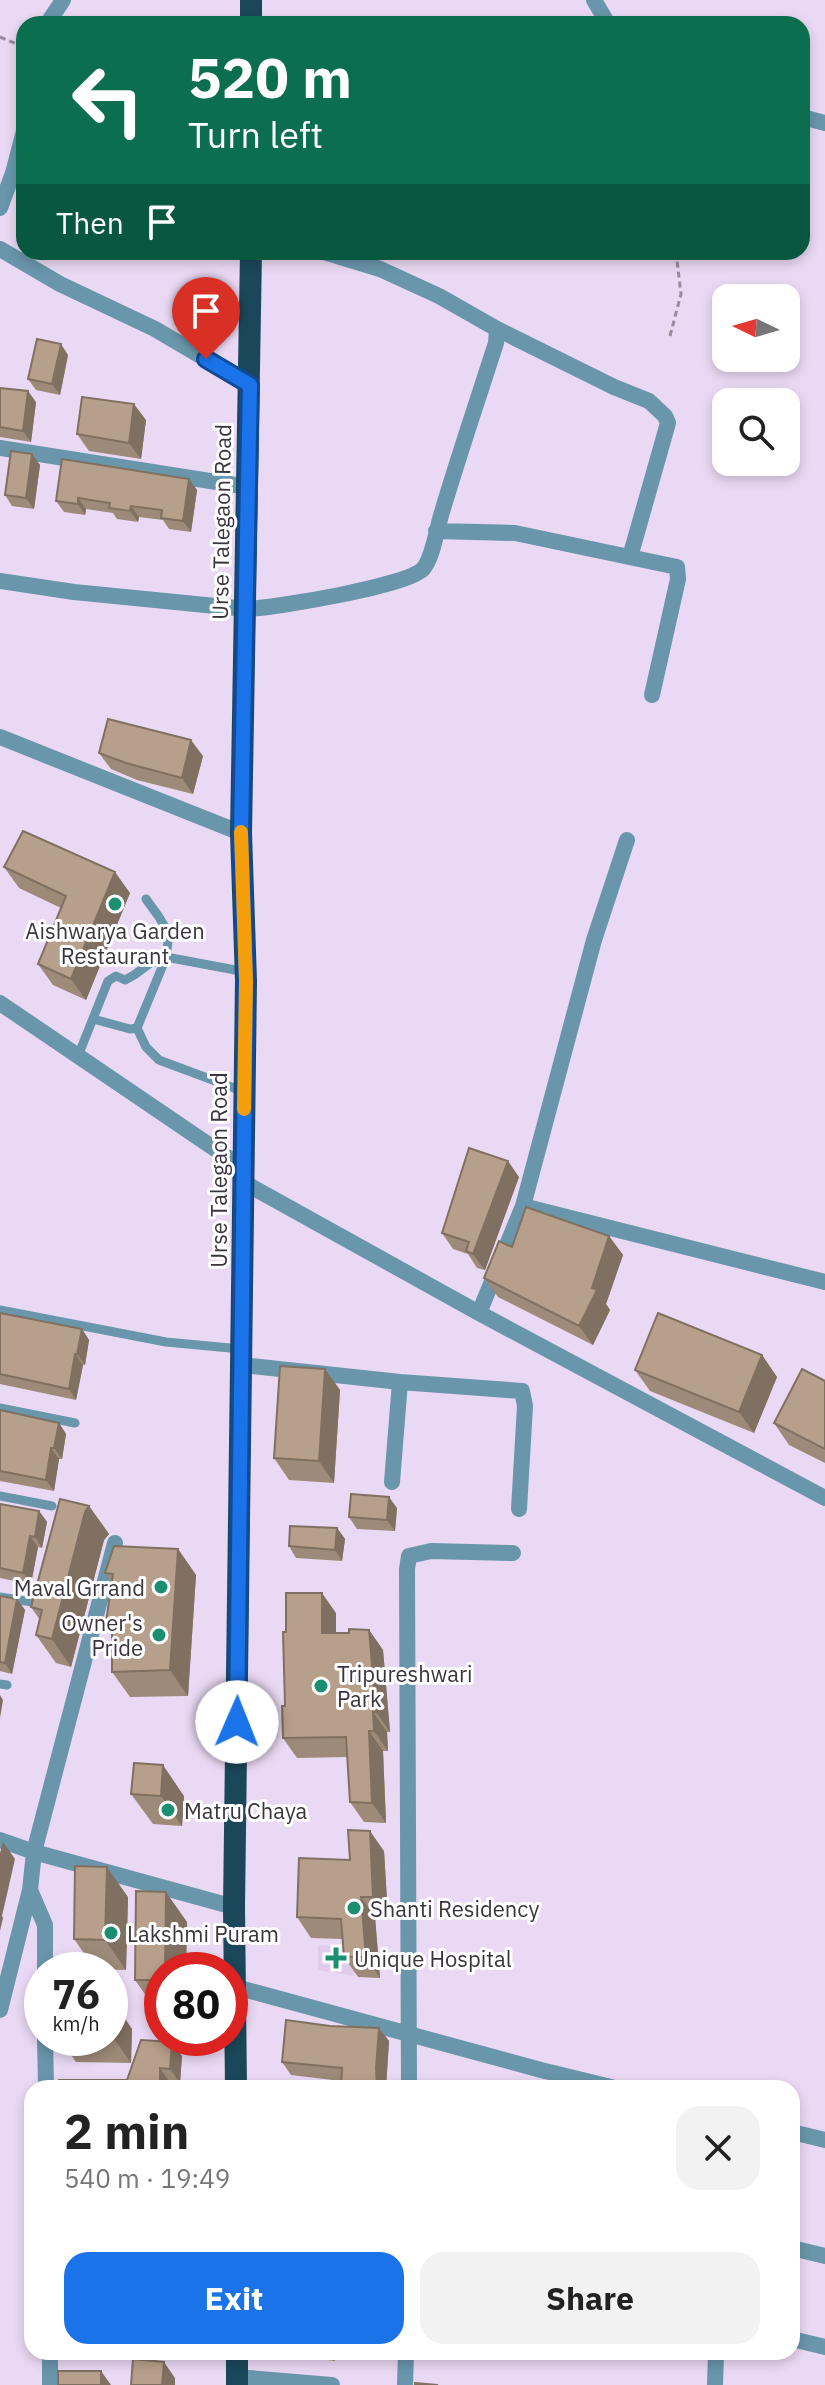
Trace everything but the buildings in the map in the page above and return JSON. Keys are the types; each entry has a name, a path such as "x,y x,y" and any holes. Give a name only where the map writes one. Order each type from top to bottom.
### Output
{"highway":[{"name":"Urse Talegaon Road","path":"235,1952 246,972 241,833 251,260"},
{"name":"Urse Talegaon Road","path":"236,2056 236,2080"},
{"path":"237,2360 237,2381"}],"street":[{"path":"0,208 16,162"},
{"path":"19,260 60,284 155,329 250,385"},
{"path":"348,260 394,275 439,296 497,329 649,401 665,416 668,423 630,557"},
{"path":"0,581 74,592 246,609 361,590 416,575 429,561 496,343 497,329"},
{"path":"0,448 248,487"},
{"path":"436,531 515,533 677,567 678,579 652,695"},
{"path":"0,737 241,833"},
{"path":"479,1313 523,1206 594,940 627,840"},
{"path":"0,1003 243,1175 479,1313 825,1498"},
{"path":"523,1206 825,1282"},
{"path":"242,1357 400,1382 522,1391 525,1406 519,1509"},
{"path":"392,1482 400,1382"},
{"path":"0,2010 30,1890 34,1852 115,1543"},
{"path":"409,2080 409,1556 431,1551 513,1553"},
{"path":"0,1840 234,1907"},
{"path":"30,1890 45,1925 45,1952"},
{"path":"248,1990 585,2080"},
{"path":"45,2056 46,2080"},
{"path":"800,2134 825,2140"},
{"path":"800,2250 825,2256"},
{"path":"800,2341 825,2347"},
{"path":"50,2360 50,2385"},
{"path":"405,2385 406,2360"},
{"path":"715,2385 716,2360"},
{"path":"237,2381 332,2385"}],"lane":[{"path":"146,899 169,934 165,960 137,1028 146,1047 159,1060 244,1092"},
{"path":"78,1056 108,981 116,976 125,980 152,962 165,960 246,972"},
{"path":"93,1019 137,1028"},
{"path":"0,1310 242,1357"},
{"path":"0,1408 75,1423"},
{"path":"0,1496 52,1506"},
{"path":"0,1597 32,1602"}],"path":[{"path":"670,336 681,294 677,260"}],"shaded area":[{"name":"Unique Hospital","path":"318,1945 353,1947 354,1976 318,1970"}],"slow traffic":[{"path":"241,832 246,981 244,1109"}],"place":[{"name":"Aishwarya Garden Restaurant","path":"115,904"},
{"name":"Maval Grrand","path":"161,1587"},
{"name":"Owner's Pride","path":"159,1635"},
{"name":"Tripureshwari Park","path":"321,1686"},
{"name":"Matru Chaya","path":"168,1810"},
{"name":"Shanti Residency","path":"354,1908"},
{"name":"Lakshmi Puram","path":"111,1933"},
{"name":"Unique Hospital","path":"336,1958"}],"route":[{"path":"206,359 250,385 241,833 246,981 237,1722"}]}
